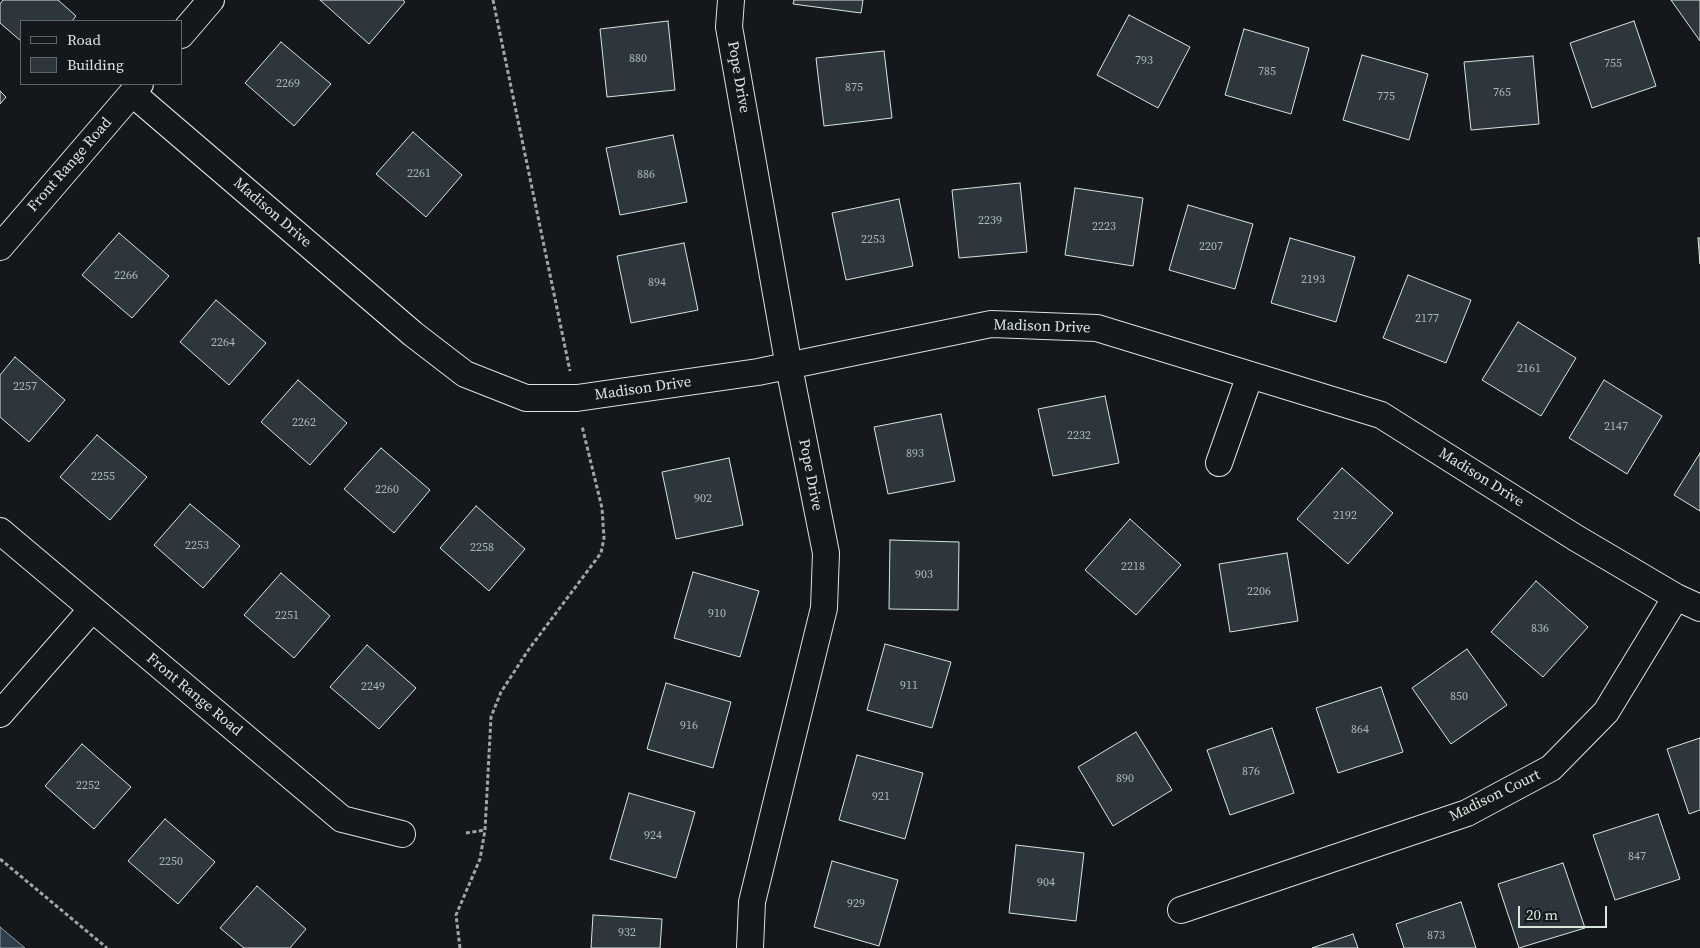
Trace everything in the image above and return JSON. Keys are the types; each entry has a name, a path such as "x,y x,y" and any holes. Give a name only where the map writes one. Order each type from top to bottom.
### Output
{"street":[{"path":"182,34 211,0"},
{"name":"Pope Drive","path":"731,0 729,27 789,367 826,553 824,608 752,902 750,948"},
{"name":"Madison Drive","path":"136,88 413,334 465,374 526,398 577,398 789,367 991,324 1097,328 1381,415 1676,597 1700,608"},
{"name":"Front Range Road","path":"0,247 136,88"},
{"path":"1220,463 1250,375"},
{"name":"Front Range Road","path":"0,531 342,819 402,834"},
{"name":"Madison Court","path":"1181,910 1468,813 1551,768 1606,712 1676,597"},
{"path":"0,714 92,609"}],"path":[{"path":"493,0 570,373"},
{"path":"460,948 456,915 480,859 485,830 491,717 501,692 529,649 601,554 604,538 602,508 581,420"},
{"path":"466,833 485,830"},
{"path":"0,859 107,948"}],"water":[{"path":"0,927 25,948 0,948"}],"building":[{"path":"3,0 58,0 76,16 73,20 20,20 20,40 0,23 0,4"},
{"path":"320,0 403,0 405,2 369,44"},
{"path":"794,0 863,0 861,13 793,4"},
{"path":"1671,0 1700,0 1700,41"},
{"path":"1129,15 1190,47 1158,108 1097,75"},
{"path":"668,21 675,90 607,97 600,29"},
{"path":"1634,21 1656,86 1592,108 1570,43"},
{"path":"1244,29 1309,48 1291,114 1225,95"},
{"path":"281,42 331,84 294,126 245,83"},
{"path":"884,51 892,118 824,126 816,58"},
{"path":"1362,55 1428,74 1409,140 1343,120"},
{"path":"1533,56 1539,124 1471,130 1464,62"},
{"path":"0,91 6,97 0,104"},
{"path":"413,132 462,175 426,217 376,174"},
{"path":"673,135 687,202 620,215 606,148"},
{"path":"1020,183 1027,252 959,258 952,190"},
{"path":"1075,188 1143,198 1133,266 1065,255"},
{"path":"899,199 913,266 846,280 832,213"},
{"path":"1188,205 1253,224 1235,289 1169,270"},
{"path":"119,233 169,276 132,318 82,275"},
{"path":"1290,238 1355,257 1336,322 1271,303"},
{"path":"1698,238 1700,238 1700,264"},
{"path":"684,243 698,310 631,323 617,256"},
{"path":"1408,275 1471,300 1446,363 1383,338"},
{"path":"216,300 266,343 229,385 180,342"},
{"path":"1518,322 1576,358 1541,416 1482,380"},
{"path":"15,357 65,400 29,442 0,417 0,375"},
{"path":"298,380 347,423 310,465 261,422"},
{"path":"1604,380 1662,416 1627,474 1569,438"},
{"path":"1105,396 1119,463 1053,476 1038,409"},
{"path":"941,414 955,481 888,494 874,427"},
{"path":"97,435 147,477 110,520 60,477"},
{"path":"381,448 430,490 394,533 344,489"},
{"path":"1700,453 1700,511 1674,495"},
{"path":"729,458 743,525 676,539 662,472"},
{"path":"1342,468 1393,513 1348,564 1297,519"},
{"path":"190,504 240,546 203,588 154,545"},
{"path":"476,506 525,549 489,591 440,548"},
{"path":"1130,519 1181,565 1136,615 1085,570"},
{"path":"890,540 959,542 958,610 889,609"},
{"path":"1287,553 1298,621 1230,632 1219,564"},
{"path":"693,572 759,591 740,657 674,638"},
{"path":"281,573 330,616 294,658 244,615"},
{"path":"1536,581 1588,627 1543,677 1491,632"},
{"path":"885,644 951,662 932,728 867,710"},
{"path":"367,645 416,688 379,729 330,687"},
{"path":"1467,649 1507,705 1451,744 1412,688"},
{"path":"666,683 731,702 713,768 647,749"},
{"path":"1381,687 1403,752 1338,773 1316,708"},
{"path":"1272,728 1294,793 1230,815 1207,750"},
{"path":"1136,732 1172,790 1113,826 1078,767"},
{"path":"1700,738 1700,810 1689,814 1667,749"},
{"path":"82,744 131,787 94,829 45,786"},
{"path":"857,755 923,773 905,839 839,820"},
{"path":"629,793 695,812 676,878 610,859"},
{"path":"1658,814 1680,879 1615,900 1593,835"},
{"path":"165,819 215,862 178,904 128,861"},
{"path":"1016,845 1084,853 1076,921 1009,913"},
{"path":"832,861 898,880 879,946 814,927"},
{"path":"1563,863 1585,928 1519,948 1498,884"},
{"path":"257,886 306,929 290,948 244,948 220,928"},
{"path":"1461,902 1476,948 1404,948 1396,924"},
{"path":"593,915 662,919 660,948 591,948"},
{"path":"1353,934 1358,948 1312,948"}]}
